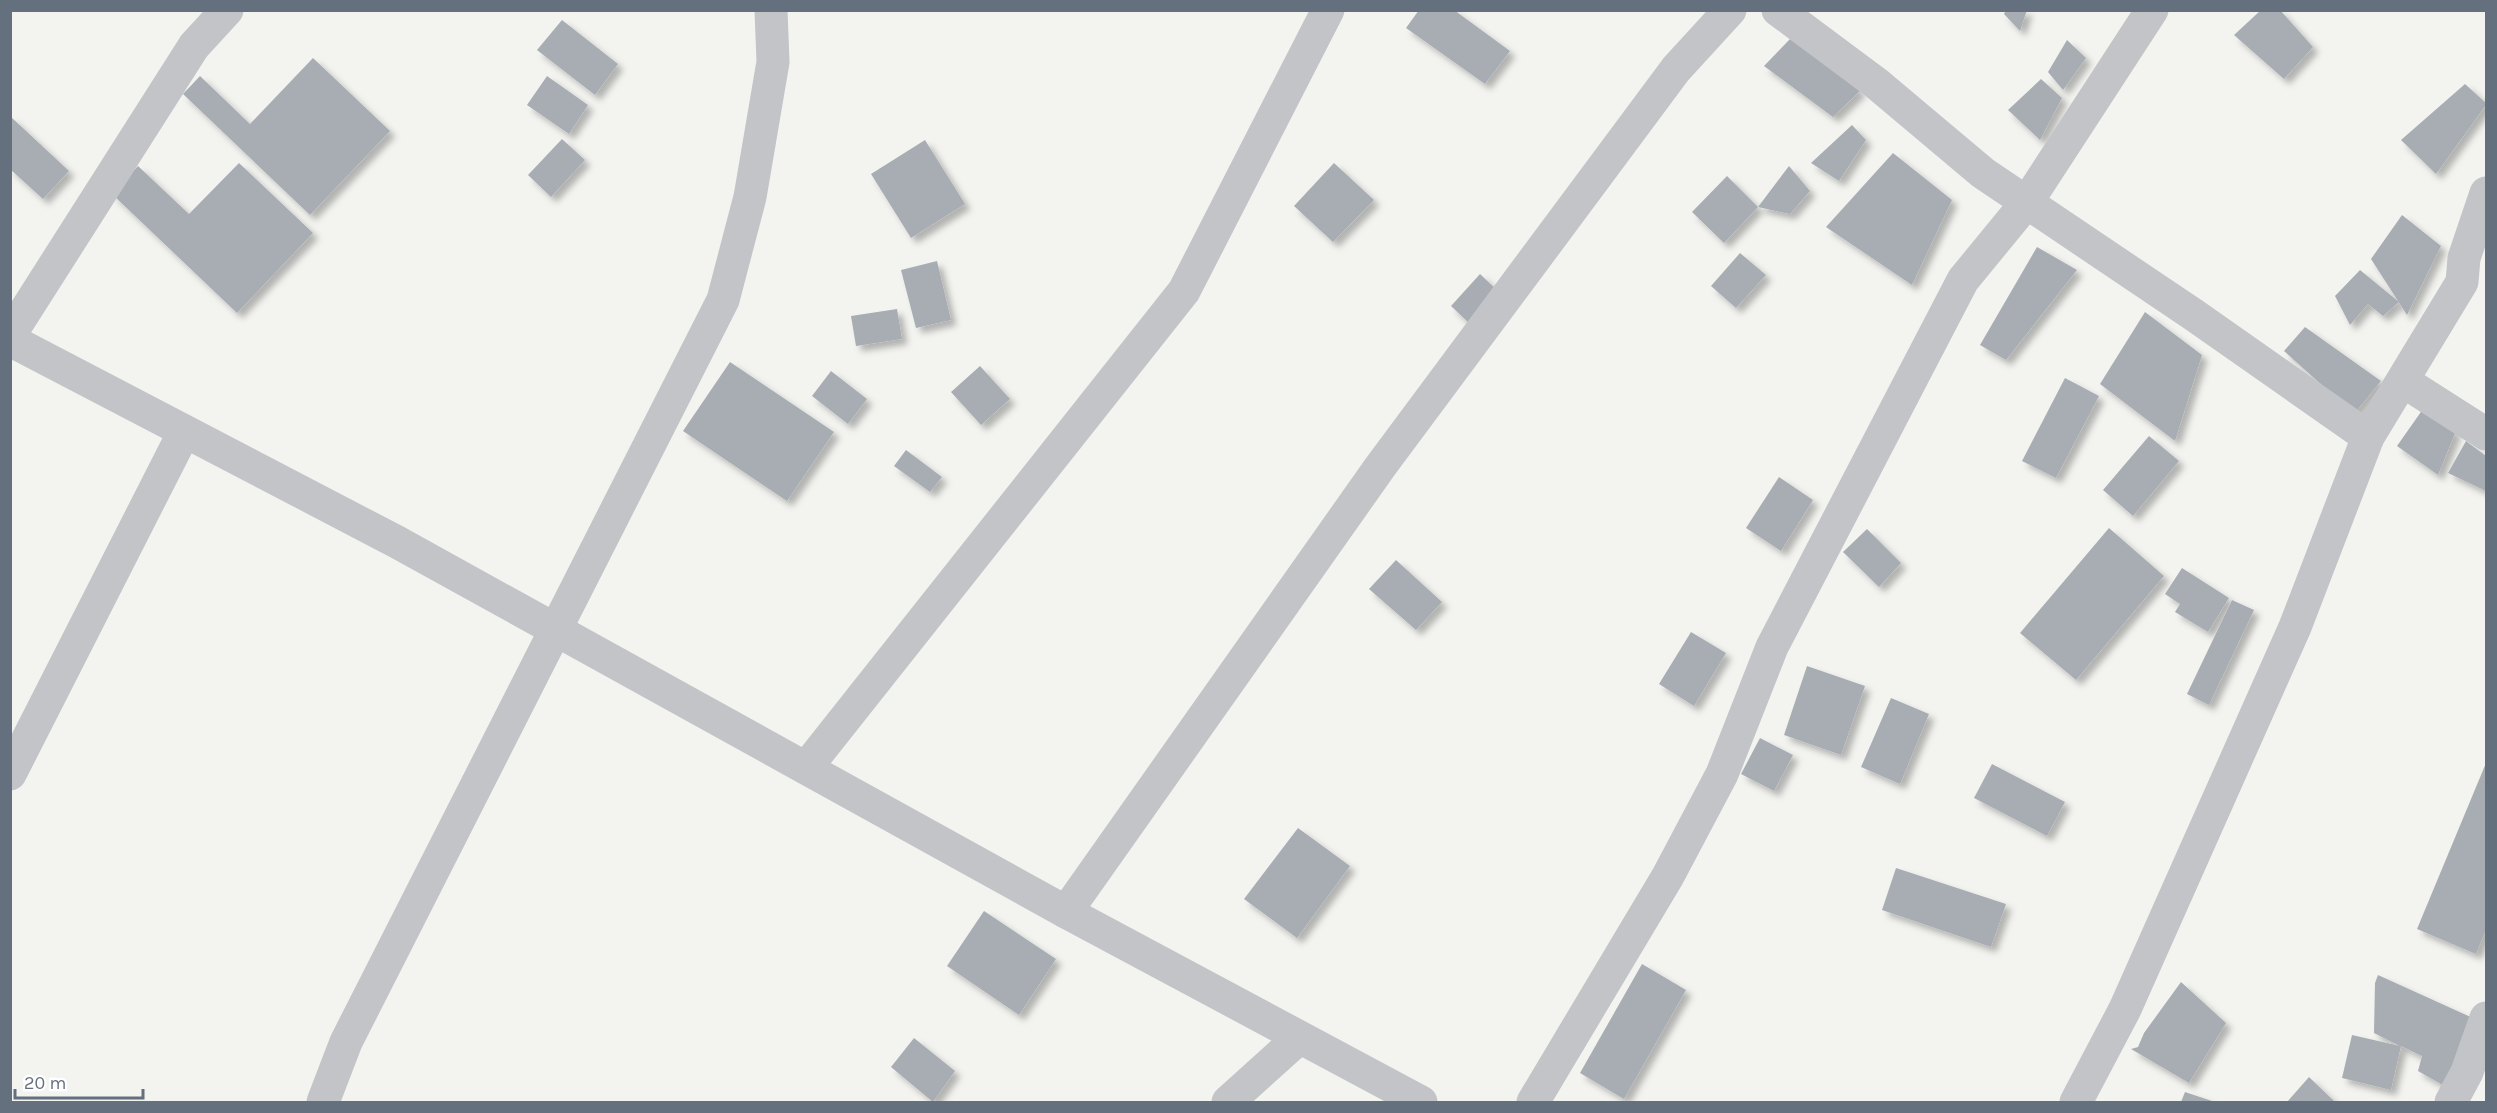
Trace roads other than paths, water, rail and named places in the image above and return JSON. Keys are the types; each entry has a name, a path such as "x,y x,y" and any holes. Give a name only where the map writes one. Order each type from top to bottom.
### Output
{"street":[{"path":"10,335 194,46 227,10"},
{"path":"323,1102 346,1041 554,628 723,300 750,197 772,62 771,10"},
{"path":"806,768 1184,291 1328,10"},
{"path":"1066,912 1380,467 1676,69 1730,10"},
{"path":"1778,10 1876,83 1983,173 2368,436"},
{"path":"1533,1102 1668,876 1722,774 1772,647 1963,280 2027,202 2152,10"},
{"path":"2076,1102 2125,1009 2290,638 2368,436 2462,282 2464,258 2487,193"},
{"path":"10,340 397,542 1066,912 1421,1102"},
{"path":"2403,381 2487,434"},
{"path":"10,774 184,432"},
{"path":"2451,1102 2467,1072 2487,1018"},
{"path":"1228,1102 1299,1038"}]}
